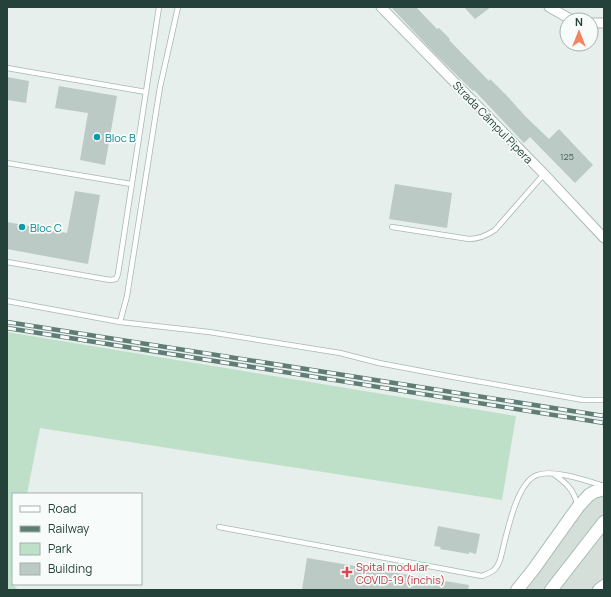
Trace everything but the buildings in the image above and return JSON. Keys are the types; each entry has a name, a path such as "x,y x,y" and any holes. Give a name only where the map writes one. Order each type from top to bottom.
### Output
{"main road":[{"path":"517,590 578,507 590,495 604,487"},
{"path":"551,590 604,522"},
{"path":"600,590 604,586"}],"street":[{"name":"Strada Câmpul Pipera","path":"381,7 544,174 604,238"},
{"path":"549,7 559,13"}],"lane":[{"path":"7,262 110,280 116,279 159,7"},
{"path":"120,322 127,296 160,87 178,7"},
{"path":"7,68 146,92"},
{"path":"7,163 131,184"},
{"path":"392,227 469,239 486,236 495,230 544,174"},
{"path":"7,302 120,322 209,332 340,353 468,380 583,400 604,400"},
{"path":"219,527 482,576 497,568 515,504 526,483 531,478 538,474 553,474 570,477 604,487"},
{"path":"553,474 564,481 571,489 578,507"}],"shaded area":[{"path":"604,488 604,590 509,590 514,584"}],"green space":[{"path":"7,332 516,416 502,500 40,428 27,493 12,493 11,582 12,585 18,590 7,590"}],"railway":[{"path":"7,322 604,416"},
{"path":"7,328 604,423"}],"place":[{"name":"Bloc B","path":"97,137"},
{"name":"Bloc C","path":"22,227"},
{"name":"Spital modular COVID-19 (închis)","path":"347,572"}]}
